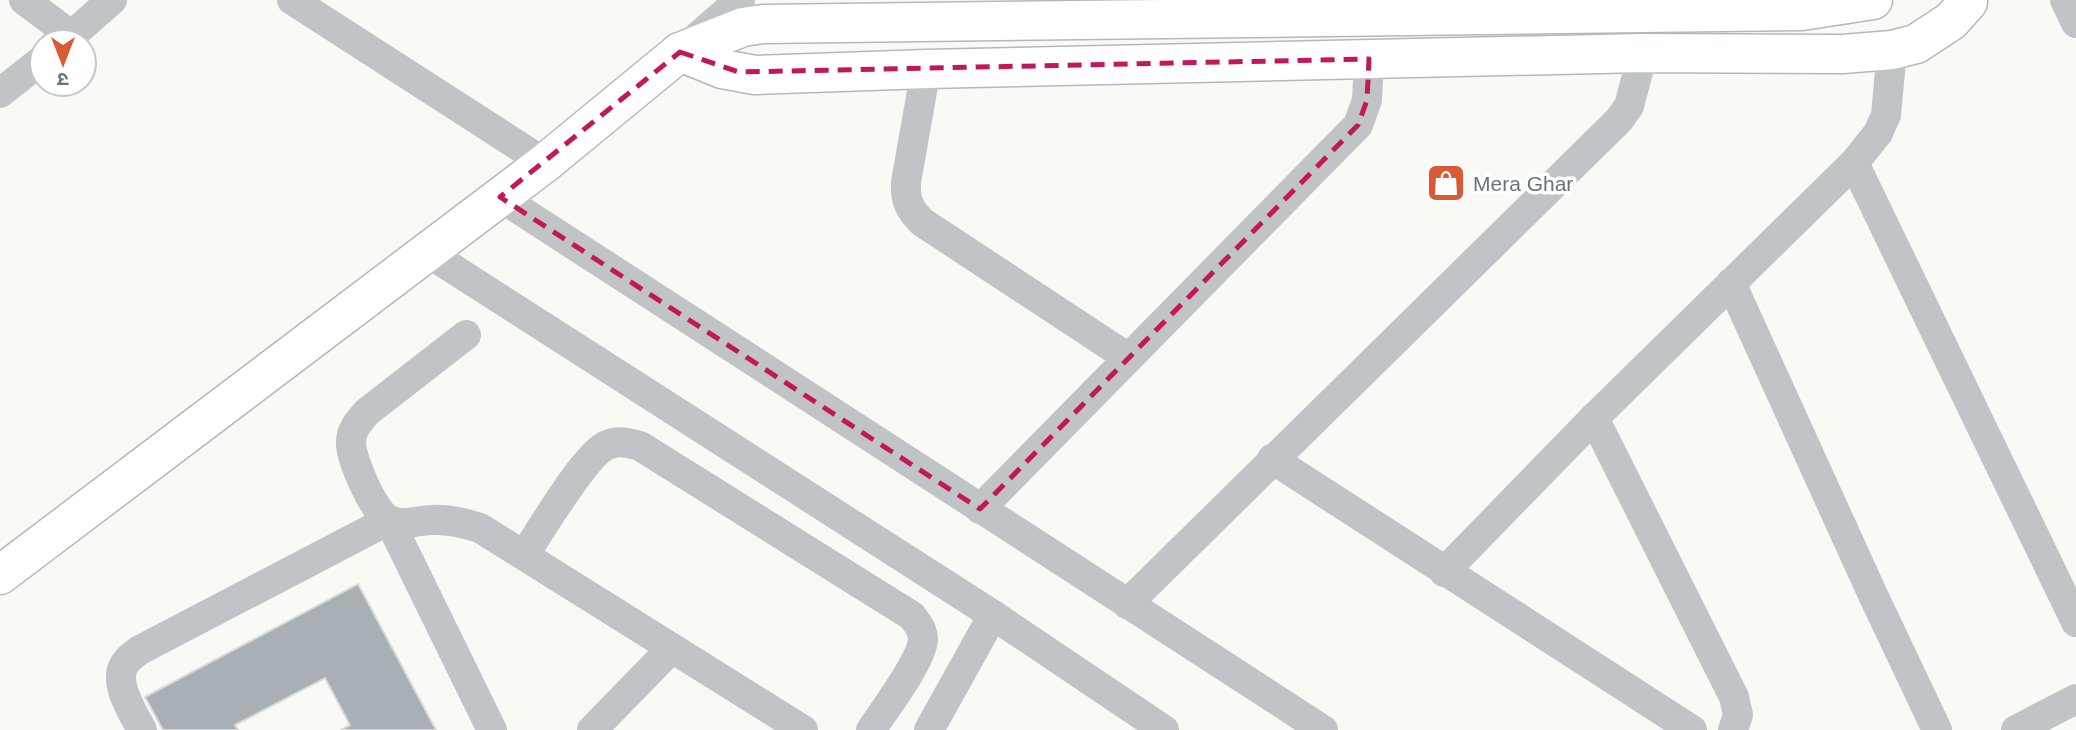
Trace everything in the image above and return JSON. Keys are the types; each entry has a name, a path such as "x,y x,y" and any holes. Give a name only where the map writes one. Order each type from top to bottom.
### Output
{"main road":[{"path":"0,575 545,163 680,52 743,27 763,24 1802,11 1873,0"},
{"path":"680,52 722,69 755,75 1643,53 1831,54 1892,50 1916,44 1951,20 1968,1"}],"street":[{"path":"24,0 56,28"},
{"path":"80,28 112,0"},
{"path":"292,0 545,163"},
{"path":"680,52 740,0"},
{"path":"2065,0 2076,23"},
{"path":"1444,572 1594,418 1854,163 1878,133 1886,115 1892,50"},
{"path":"1127,604 1619,120 1629,106 1643,53"},
{"path":"981,509 1357,125 1367,100 1369,59"},
{"path":"926,69 906,182 905,198 911,211 922,222 1127,357"},
{"path":"0,93 28,71"},
{"path":"1854,163 2076,622"},
{"path":"500,197 1323,730"},
{"path":"427,252 993,615 1164,730"},
{"path":"1731,283 1872,595 1937,730"},
{"path":"466,335 367,412 355,425 351,443 355,460 376,509 388,520 492,730"},
{"path":"1594,418 1734,697 1738,715 1733,730"},
{"path":"524,555 590,458 605,445 622,442 639,446 912,616 921,627 923,640 919,656 871,730"},
{"path":"1272,459 1692,730"},
{"path":"142,730 125,696 121,677 125,662 140,650 388,520 405,524 431,520 455,521 480,527 803,730"},
{"path":"929,730 993,615"},
{"path":"592,730 672,648"},
{"path":"2016,730 2076,699"}],"highlighted area":[{"path":"680,52 739,72 1369,59 1367,100 1358,125 980,509 500,197"}],"building":[{"path":"358,584 436,730 341,730 350,725 325,678 235,725 238,730 163,730 145,697"}],"place":[{"name":"Mera Ghar","path":"1446,183"}]}
